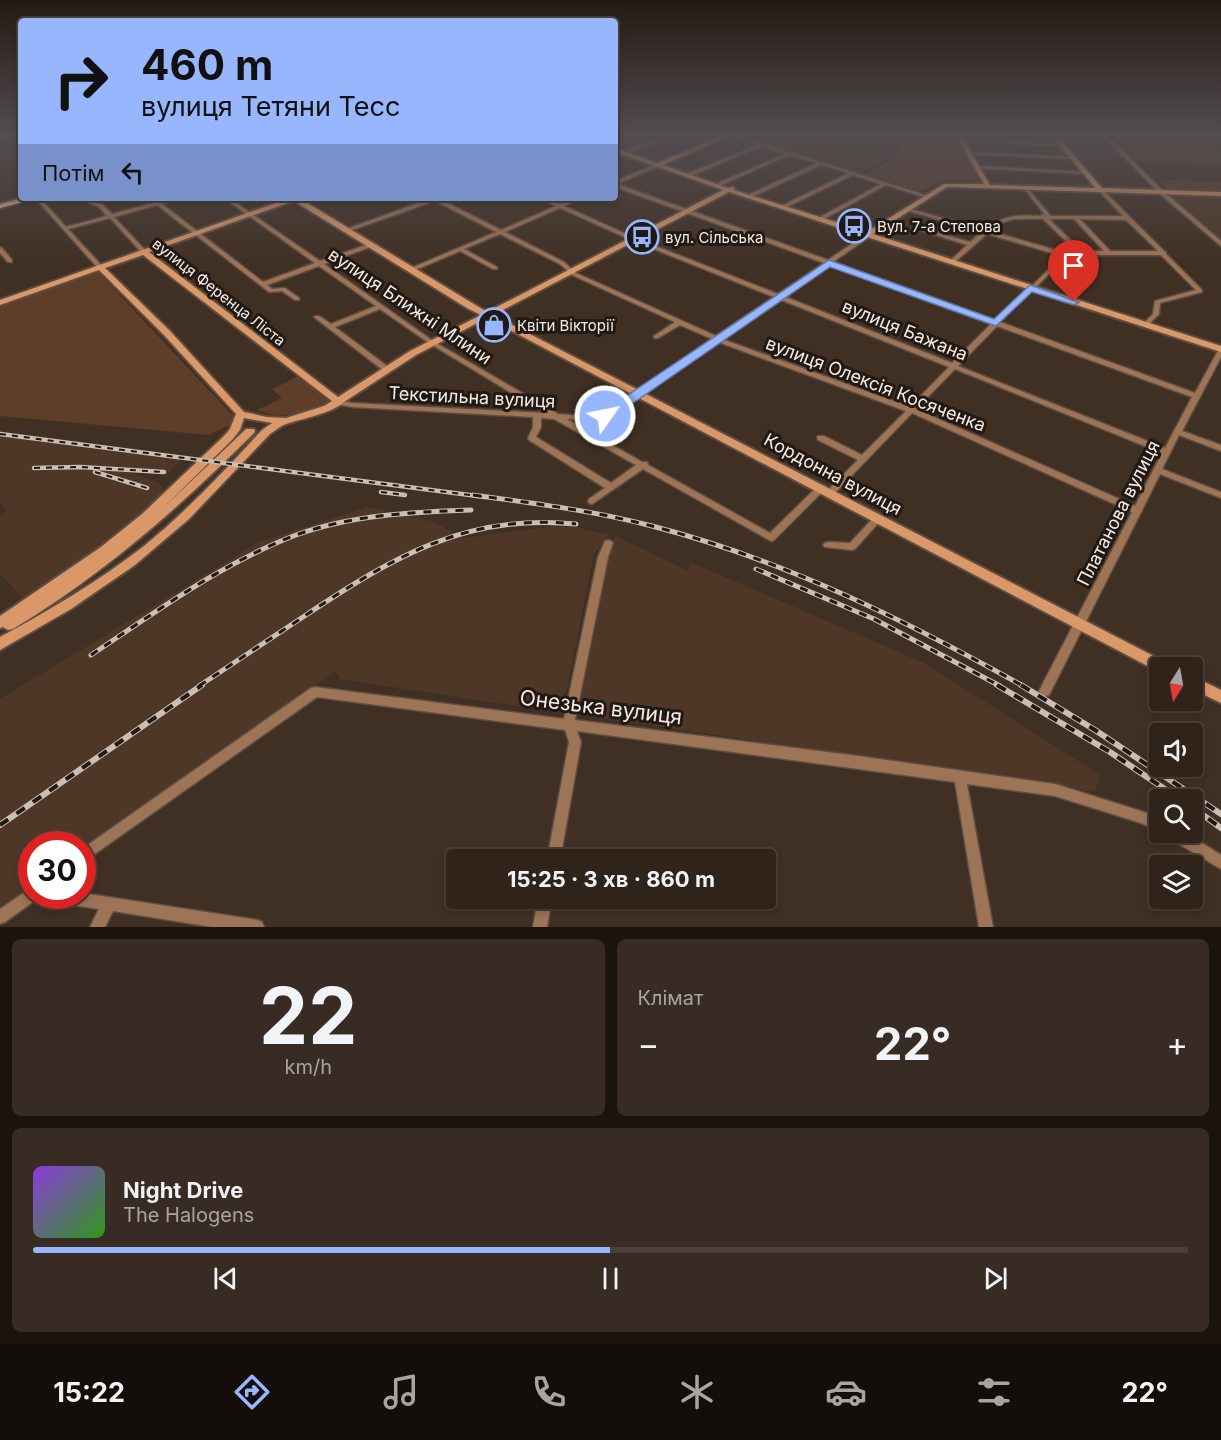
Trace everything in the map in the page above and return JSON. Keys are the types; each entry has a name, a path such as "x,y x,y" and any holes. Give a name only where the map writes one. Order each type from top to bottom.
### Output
{"street":[{"path":"702,179 1221,349"},
{"path":"706,179 1032,287 1148,322 1221,349"},
{"path":"720,184 731,179"},
{"path":"752,195 786,179"},
{"path":"785,206 840,179"},
{"path":"868,179 926,196"},
{"path":"984,179 987,185"},
{"path":"1091,179 1200,292 1170,297 1157,302 1156,314 1148,322"},
{"path":"1148,179 1221,244"},
{"path":"822,218 884,184"},
{"path":"618,185 686,212 1197,396"},
{"path":"639,393 719,340 869,234 946,185 1221,194"},
{"path":"1025,187 1046,216 1079,251"},
{"path":"0,630 58,595 139,536 256,434 282,421 308,416 339,402 431,342 730,189"},
{"path":"0,206 18,201"},
{"path":"41,201 100,267 167,333 241,414 282,421"},
{"name":"вулиця Ференца Ліста","path":"90,201 111,216 144,252 339,402"},
{"path":"154,201 271,291 283,289 297,299"},
{"path":"67,228 168,201"},
{"name":"вулиця Ближні Млини","path":"231,201 431,342 527,400 560,416 771,538 825,490"},
{"path":"0,303 287,201"},
{"name":"Кордонна вулиця","path":"300,201 485,314 1149,660"},
{"path":"347,230 428,201"},
{"name":"вулиця Олексія Косяченка","path":"442,201 562,263 570,271 719,340 911,410 1138,511"},
{"name":"вулиця Бажана","path":"549,201 633,239 1166,451"},
{"path":"411,270 572,201"},
{"path":"908,208 1066,255"},
{"path":"954,260 986,232 1006,219 1046,216 1128,218"},
{"path":"1075,216 1107,251"},
{"path":"922,229 971,244"},
{"path":"262,284 370,245"},
{"path":"0,249 10,261"},
{"path":"460,249 495,268"},
{"path":"825,490 863,459 1066,255 1079,251 1164,253"},
{"path":"330,327 380,307"},
{"path":"316,317 387,369"},
{"path":"656,337 680,322"},
{"name":"Платанова вулиця","path":"1045,691 1138,511 1166,451 1221,349"},
{"name":"Текстильна вулиця","path":"339,402 352,405 537,415 605,416 639,393"},
{"path":"0,623 65,580 138,524 235,430 241,414"},
{"path":"537,415 537,427 532,438 610,487"},
{"path":"235,430 256,434"},
{"path":"1178,432 1221,448"},
{"path":"0,644 73,602 131,562 178,523 256,434"},
{"path":"821,438 863,459"},
{"path":"592,501 644,464"},
{"path":"1158,470 1221,495"},
{"path":"828,545 852,547 878,518"},
{"path":"555,849 575,742 569,724 603,557 608,543"},
{"path":"1203,688 1221,697"},
{"name":"Онезька вулиця","path":"96,847 313,693 569,724 1055,790 1149,820"},
{"path":"960,776 986,927"},
{"path":"1190,843 1221,862"},
{"path":"96,903 256,927"},
{"path":"0,917 18,904"},
{"path":"97,927 109,905"},
{"path":"540,927 543,909"}],"shaded area":[{"path":"878,179 985,180 943,181 920,191"},
{"path":"1167,180 1221,182 1221,192 1168,190 1159,182"},
{"path":"1167,193 1221,195 1221,240"},
{"path":"98,272 238,421 209,435 0,416 0,307"},
{"path":"299,376 332,400 295,414 276,415 257,410 282,398 272,389"},
{"path":"0,431 185,456 166,475 126,472 158,482 166,493 103,550 23,598 0,574 0,515 7,510 0,502"},
{"path":"367,507 431,521 465,538 546,527 576,527 609,535 594,554 562,713 340,679 335,671 96,845 96,831 18,831 18,900 0,913 0,699 259,542"},
{"path":"616,536 688,571 690,562 924,663 1100,775 1095,792 576,714 603,557"}],"tram line":[{"path":"0,207 24,201"}],"railway":[{"path":"0,434 485,497"},
{"path":"34,468 80,467 164,472"},
{"path":"95,472 147,488"},
{"path":"381,492 405,495"},
{"path":"473,495 608,516 652,526 749,556 889,615 1023,686"},
{"path":"91,655 216,574 269,546 296,535 360,519 471,510"},
{"path":"199,686 338,594 401,558 433,544 500,525 537,522 576,524"},
{"path":"756,569 874,619 1000,686"},
{"path":"0,825 202,685"},
{"path":"997,685 1110,752 1165,789"},
{"path":"1021,685 1095,730 1221,814"},
{"path":"1203,815 1221,828"}],"place":[{"name":"Вул. 7-а Степова","path":"854,226"},
{"name":"вул. Сiльська","path":"642,237"},
{"name":"Квіти Вікторії","path":"494,325"}],"route":[{"path":"605,416 829,263 996,323 1030,288 1074,302"}]}
